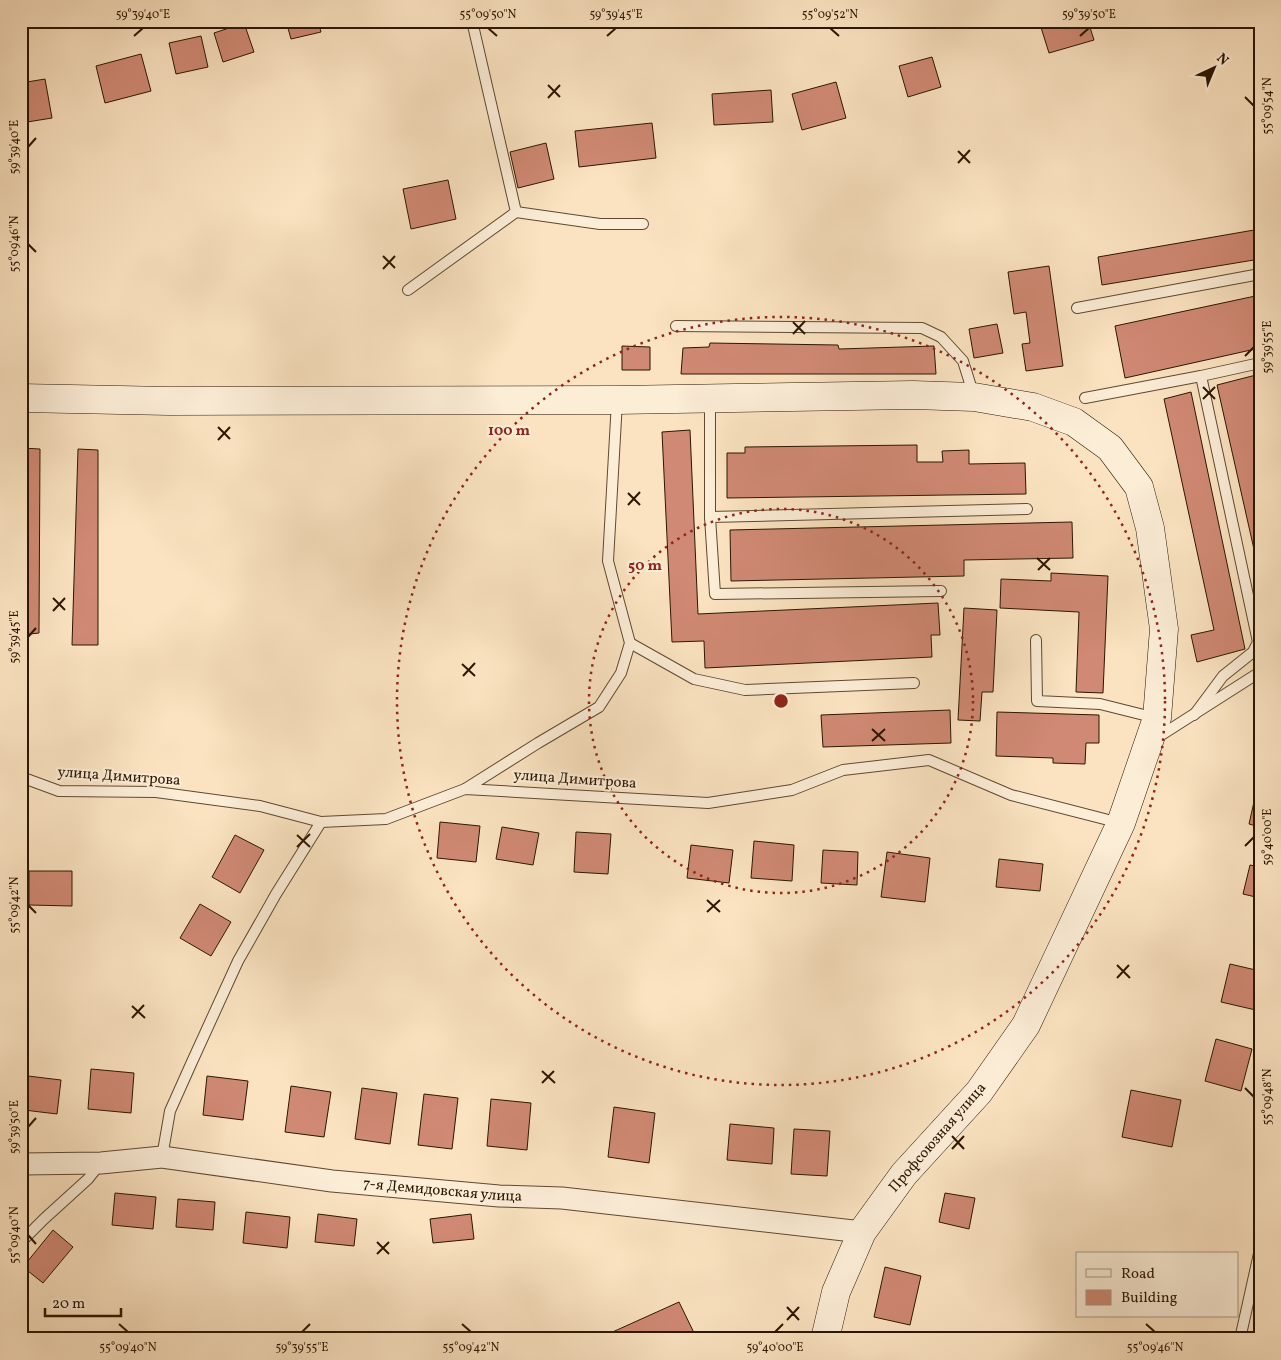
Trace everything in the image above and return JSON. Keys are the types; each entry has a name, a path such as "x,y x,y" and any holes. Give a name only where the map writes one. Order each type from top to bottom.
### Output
{"main road":[{"name":"Профсоюзная улица","path":"21,398 169,401 616,400 913,395 974,397 1033,407 1074,422 1110,448 1139,487 1150,528 1164,629 1157,718 1121,823 1026,1025 979,1092 904,1174 862,1232 836,1292 825,1339"}],"street":[{"name":"7-я Демидовская улица","path":"21,1164 101,1163 162,1157 332,1181 499,1196 562,1198 862,1232"}],"lane":[{"path":"472,21 516,212"},
{"path":"408,290 516,212 600,224 643,224"},
{"path":"1077,308 1260,274"},
{"path":"676,326 922,328 941,337 963,361 974,397"},
{"path":"1085,398 1260,363"},
{"path":"1194,715 1223,676 1253,652 1258,642 1200,376"},
{"path":"710,398 710,517 715,594 941,591"},
{"path":"465,789 599,707 621,673 630,643 608,561 616,400"},
{"path":"710,517 1027,508"},
{"path":"1036,640 1038,701 1100,704 1157,718"},
{"path":"630,643 694,679 745,690 914,684"},
{"path":"1148,744 1260,672"},
{"name":"улица Димитрова","path":"21,777 59,791 156,792 260,806 321,822 386,819 465,789 708,804 792,790 843,770 930,760 1012,795 1121,823"},
{"path":"162,1157 170,1111 238,962 276,894 321,822"},
{"path":"21,1242 88,1179 101,1163"},
{"path":"1240,1339 1260,1249"}],"building":[{"path":"286,21 318,21 321,32 291,39"},
{"path":"1039,21 1088,21 1094,40 1049,53"},
{"path":"1128,21 1150,21 1130,27"},
{"path":"244,23 254,52 223,62 214,33"},
{"path":"201,36 208,67 176,74 169,43"},
{"path":"141,54 151,91 105,103 96,66"},
{"path":"932,57 941,87 908,97 899,66"},
{"path":"45,79 52,118 21,123 21,83"},
{"path":"836,82 846,118 802,130 792,94"},
{"path":"771,90 773,122 714,125 712,94"},
{"path":"652,123 656,158 579,167 575,131"},
{"path":"546,143 554,179 518,188 510,152"},
{"path":"448,180 456,219 411,229 403,189"},
{"path":"1260,229 1260,259 1102,285 1098,257"},
{"path":"1049,266 1063,366 1026,371 1022,344 1030,343 1026,312 1014,314 1008,272"},
{"path":"1260,295 1260,348 1125,378 1115,326"},
{"path":"997,324 1003,353 974,358 969,329"},
{"path":"710,343 838,345 839,349 934,346 936,374 681,374 683,348 709,347"},
{"path":"622,346 650,347 650,370 622,370"},
{"path":"1260,374 1260,576 1217,385"},
{"path":"1191,392 1245,649 1197,662 1191,635 1214,630 1164,399"},
{"path":"690,430 698,614 938,603 940,635 931,635 932,657 705,668 704,641 672,642 662,432"},
{"path":"917,445 917,462 943,462 942,451 969,450 969,464 1025,463 1026,494 727,498 727,453 745,453 745,447"},
{"path":"21,448 40,449 39,633 21,635"},
{"path":"78,449 98,450 98,645 72,645"},
{"path":"1072,522 1073,558 964,560 964,576 731,581 730,530"},
{"path":"1051,573 1108,576 1103,693 1076,692 1079,612 1000,608 1001,579 1051,581"},
{"path":"964,608 997,610 993,692 982,692 980,721 958,720"},
{"path":"950,710 951,743 823,747 821,715"},
{"path":"997,712 1099,715 1099,743 1086,743 1085,764 1053,763 1053,758 996,756"},
{"path":"1258,784 1260,784 1260,827 1249,824"},
{"path":"440,822 480,826 476,862 437,858"},
{"path":"502,827 539,833 533,865 496,859"},
{"path":"576,832 611,834 608,874 574,872"},
{"path":"235,835 264,850 240,893 212,877"},
{"path":"754,841 794,845 792,881 751,878"},
{"path":"691,845 733,850 729,883 687,878"},
{"path":"823,850 858,852 857,885 821,883"},
{"path":"887,852 930,858 925,902 881,897"},
{"path":"999,859 1043,864 1040,891 996,887"},
{"path":"1250,865 1260,867 1260,898 1243,894"},
{"path":"29,871 72,871 72,906 29,905"},
{"path":"200,904 231,922 211,956 180,938"},
{"path":"1230,964 1260,971 1260,1011 1221,1002"},
{"path":"1216,1039 1252,1049 1241,1091 1205,1081"},
{"path":"91,1069 134,1073 131,1113 88,1109"},
{"path":"28,1076 61,1080 57,1114 24,1110"},
{"path":"207,1076 248,1081 243,1120 203,1115"},
{"path":"291,1086 331,1092 324,1137 285,1132"},
{"path":"362,1088 397,1093 390,1144 355,1139"},
{"path":"1131,1090 1181,1100 1172,1147 1122,1137"},
{"path":"424,1094 458,1098 452,1149 418,1145"},
{"path":"491,1099 531,1103 527,1150 487,1146"},
{"path":"614,1107 655,1113 649,1163 608,1157"},
{"path":"730,1124 774,1128 772,1164 727,1160"},
{"path":"794,1129 830,1131 827,1176 791,1174"},
{"path":"115,1193 156,1197 153,1229 112,1225"},
{"path":"945,1193 975,1198 969,1229 939,1222"},
{"path":"178,1199 215,1202 213,1230 176,1227"},
{"path":"246,1212 290,1217 287,1248 243,1243"},
{"path":"318,1214 357,1219 354,1246 315,1242"},
{"path":"471,1214 474,1239 433,1243 430,1219"},
{"path":"53,1230 73,1247 43,1283 23,1267"},
{"path":"885,1267 921,1276 910,1325 874,1317"},
{"path":"679,1302 697,1339 597,1339"}]}
